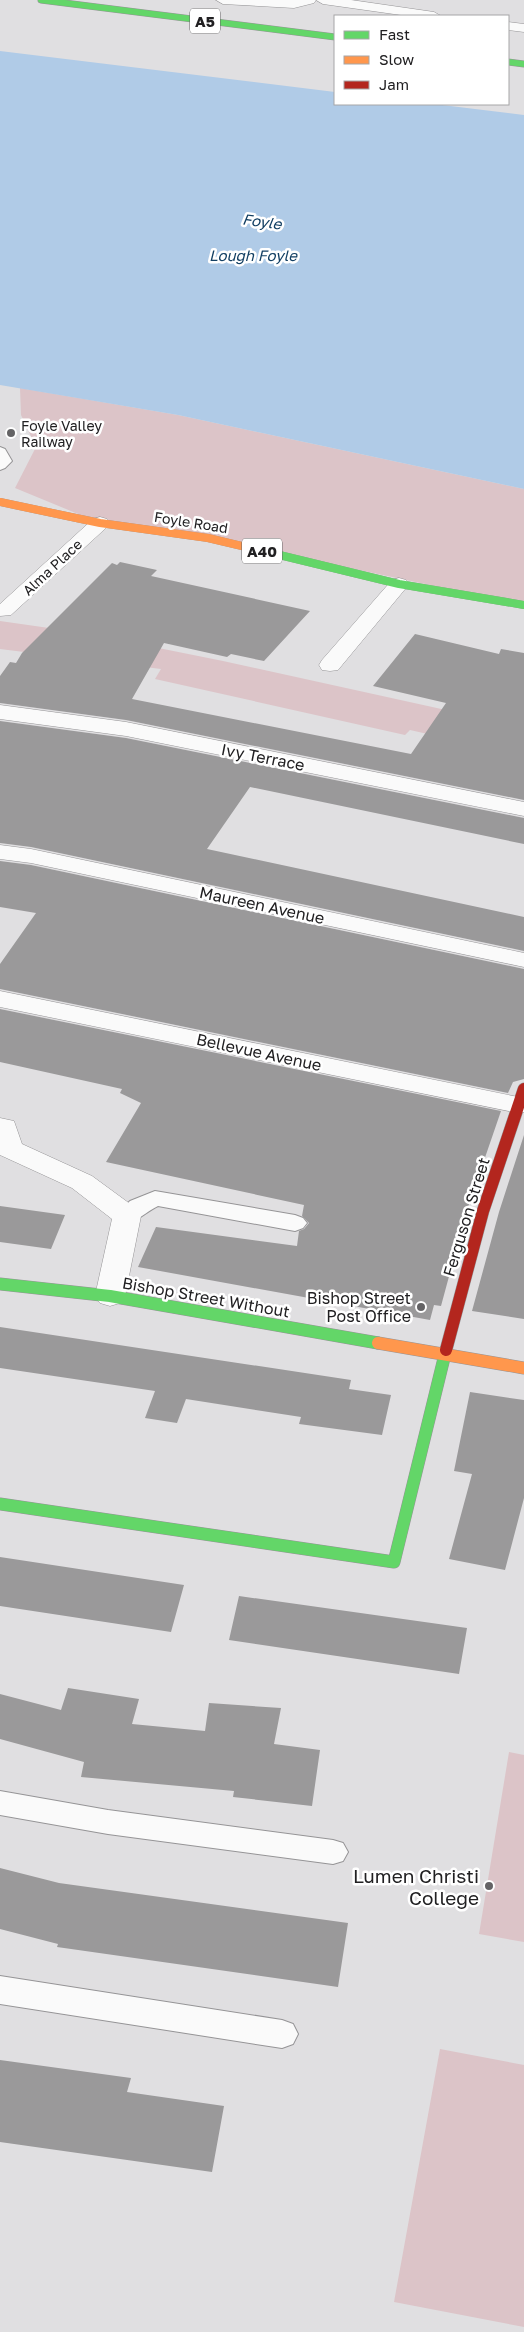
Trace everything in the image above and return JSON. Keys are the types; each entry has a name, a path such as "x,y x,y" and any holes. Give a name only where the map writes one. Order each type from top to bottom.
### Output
{"main road":[{"name":"A5","path":"41,0 334,37"},
{"path":"509,62 524,64"},
{"name":"Foyle Road","path":"0,502 100,523 208,538 399,584 524,605"},
{"name":"Ferguson Street","path":"0,1504 394,1562 444,1356 483,1212 521,1097"},
{"name":"Bishop Street Without","path":"0,1284 110,1296 444,1356 524,1368"}],"street":[{"path":"223,0 294,4 310,0"},
{"path":"323,0 427,15"},
{"path":"509,26 524,28"},
{"name":"Alma Place","path":"4,611 100,523"},
{"path":"330,665 399,584"},
{"name":"Ivy Terrace","path":"0,712 126,729 524,809"},
{"name":"Maureen Avenue","path":"0,852 31,856 524,960"},
{"name":"Bellevue Avenue","path":"0,998 521,1097"},
{"path":"0,1127 4,1127 10,1149 82,1182 127,1216 110,1296"}],"lane":[{"path":"0,452 4,461 0,465"},
{"path":"127,1216 138,1206 155,1198 295,1223"},
{"path":"0,1803 108,1822 333,1852"},
{"path":"0,1990 282,2034"}],"shaded area":[{"path":"20,388 178,415 524,489 524,605 208,538 100,523 15,488 36,447 21,415"},
{"path":"0,621 84,633 223,661 455,712 524,756 410,730 405,735 155,679 161,669 0,649"},
{"path":"509,1752 524,1755 524,1942 479,1934"},
{"path":"440,2049 524,2065 524,2327 394,2302"}],"water":[{"name":"Lough Foyle","path":"0,51 334,92 334,105 442,105 524,115 524,489 178,415 0,385"}],"building":[{"path":"120,562 157,570 151,576 310,611 264,661 231,654 227,657 164,643 132,699 411,754 446,703 373,686 415,634 499,654 501,649 524,653 524,800 126,720 0,703 0,676 10,662 16,663 22,653 112,563 117,565"},
{"path":"0,721 126,738 524,818 524,844 250,787 207,849 524,917 524,951 31,847 0,843"},
{"path":"0,861 31,865 524,969 524,1079 513,1082 508,1093 0,989 0,964 36,913 0,907"},
{"path":"0,1009 501,1111 467,1210 441,1306 434,1305 430,1320 138,1267 156,1227 297,1246 299,1231 304,1229 309,1223 302,1216 304,1205 106,1162 141,1103 120,1093 122,1089 0,1062"},
{"path":"524,1135 524,1319 472,1311 499,1212"},
{"path":"0,1206 65,1215 51,1249 0,1242"},
{"path":"0,1327 351,1380 349,1389 391,1395 382,1435 299,1424 301,1417 186,1399 177,1423 145,1418 155,1391 0,1368"},
{"path":"470,1392 524,1400 524,1498 505,1570 449,1559 472,1474 454,1471"},
{"path":"0,1557 184,1585 171,1632 0,1606"},
{"path":"239,1596 467,1628 459,1674 229,1640"},
{"path":"68,1688 139,1699 132,1724 205,1731 209,1703 281,1708 274,1744 320,1750 312,1806 233,1797 234,1791 81,1777 84,1762 0,1739 0,1694 61,1710"},
{"path":"0,1868 59,1883 348,1923 338,1987 57,1947 58,1944 0,1929"},
{"path":"0,2060 131,2078 127,2092 224,2106 212,2172 0,2142"}],"traffic: fast":[{"path":"41,0 334,37"},
{"path":"509,62 524,64"},
{"path":"263,551 399,584 524,605"},
{"path":"0,1284 110,1296 378,1343"},
{"path":"0,1504 394,1562 446,1350"}],"traffic: slow":[{"path":"0,502 100,523 208,538 263,551"},
{"path":"378,1343 524,1368"}],"traffic: jam":[{"path":"446,1350 483,1211 524,1089"}],"place":[{"name":"Foyle Valley Railway","path":"11,433"},
{"name":"Bishop Street Post Office","path":"421,1307"},
{"name":"Lumen Christi College","path":"489,1886"}],"water label":[{"name":"Foyle","path":"262,221"}]}
